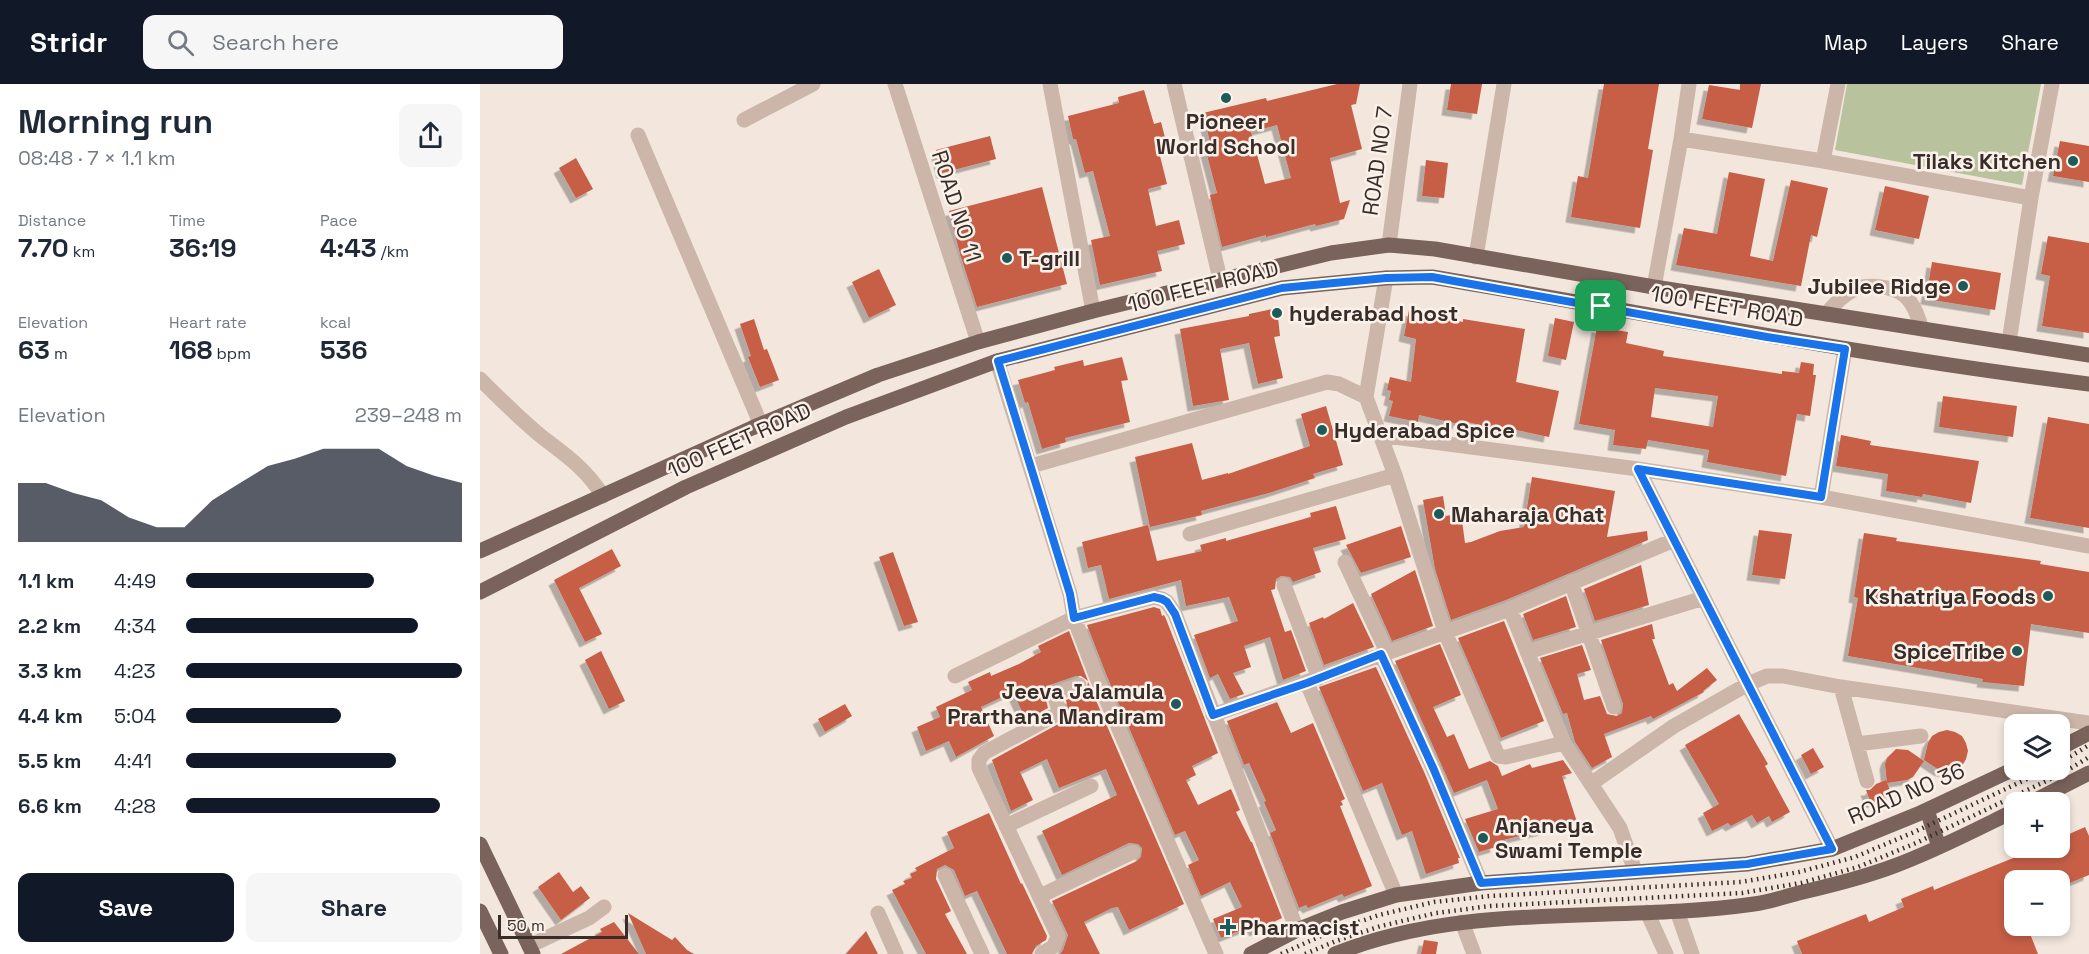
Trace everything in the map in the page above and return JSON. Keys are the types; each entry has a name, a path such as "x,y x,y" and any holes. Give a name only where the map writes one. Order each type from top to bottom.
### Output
{"main road":[{"name":"100 FEET ROAD","path":"480,551 878,375 978,342 1093,311 1331,253 1389,245 1435,249 1654,287 2089,355"},
{"name":"100 FEET ROAD","path":"480,592 686,487 846,417 998,361 1282,288 1386,278 1432,277 1767,337 2089,384"},
{"path":"1601,306 1605,279"},
{"path":"2070,743 2089,733"},
{"path":"2052,792 2089,773"},
{"name":"ROAD NO 36","path":"1251,954 1297,930 1342,912 1396,895 1481,883 1747,864 1832,849 1927,810 2004,774"},
{"path":"1927,810 1939,847"},
{"path":"1335,954 1396,934 1462,922 1539,916 1677,912 1755,904 1828,886 1894,866 2004,816"},
{"path":"480,844 531,950"},
{"path":"480,911 501,954"}],"street":[{"path":"744,120 813,84"},
{"name":"ROAD NO 11","path":"894,84 978,342"},
{"path":"1050,84 1093,311"},
{"path":"1174,84 1220,279"},
{"name":"ROAD NO 7","path":"1389,245 1410,84"},
{"path":"1476,257 1504,84"},
{"path":"1654,287 1689,84"},
{"path":"1823,161 1838,84"},
{"path":"2009,342 2031,198 2052,84"},
{"path":"638,135 761,425"},
{"path":"1681,139 1823,161 2031,198"},
{"path":"1386,278 1366,397 1395,475 1445,632 1498,756 1506,757 1564,744"},
{"path":"1826,314 1840,299 1856,289 1880,286 1904,294 1917,313 1922,329"},
{"path":"1821,497 1845,349"},
{"path":"998,361 1070,594 1074,618 1097,678 1216,954"},
{"path":"480,379 527,423 571,457 593,480 603,496"},
{"path":"1031,466 1327,382 1338,384 1366,397"},
{"path":"1379,435 1638,469 1821,497 2089,546"},
{"path":"1638,469 1832,849"},
{"path":"1190,534 1395,475"},
{"path":"1213,715 1510,609 1674,540"},
{"path":"1345,562 1481,883"},
{"path":"1572,582 1614,707"},
{"path":"1284,585 1313,680 1396,895"},
{"path":"955,676 1074,618 1154,597 1162,599 1175,614 1297,930"},
{"path":"1527,652 1704,598"},
{"path":"1510,609 1564,744 1620,828 1635,872"},
{"path":"1592,783 1674,726 1748,684 1767,676 1783,676 1841,687 2089,723"},
{"path":"1042,954 1054,946 1058,936 1006,826 980,768 979,760 984,753 1057,714 1059,711 1054,694 1078,685"},
{"path":"1841,687 1867,781"},
{"path":"1857,744 1922,736"},
{"path":"1006,826 1091,786"},
{"path":"1040,896 1133,852"},
{"path":"945,875 982,954"},
{"path":"531,950 589,918 604,907"},
{"path":"1647,912 1666,954"},
{"path":"1677,912 1692,954"},
{"path":"878,913 896,954"},
{"path":"1462,922 1474,954"}],"green space":[{"path":"1847,84 2041,84 2022,185 1835,150"}],"building":[{"path":"1337,84 1360,84 1356,104 1351,105 1362,149 1330,158 1340,203 1350,200 1344,219 1266,237 1266,235 1222,247 1210,195 1217,193 1206,151 1212,150 1203,113 1266,98 1267,101","holes":["1277,125 1291,178 1265,184 1251,132"]},
{"path":"1451,84 1482,84 1477,114 1447,110"},
{"path":"1604,84 1659,84 1648,149 1653,150 1640,228 1571,217 1578,176 1588,178"},
{"path":"1740,84 1761,84 1752,128 1702,119 1709,85 1740,90"},
{"path":"1144,90 1154,124 1161,122 1168,149 1159,152 1167,184 1148,189 1156,226 1179,220 1185,244 1157,251 1162,271 1100,285 1091,240 1110,236 1093,171 1085,173 1068,116 1119,103 1118,97"},
{"path":"990,136 996,159 942,173 936,150"},
{"name":"Tilaks Kitchen","path":"2060,141 2089,146 2089,182 2053,176"},
{"path":"576,158 593,189 576,198 559,168"},
{"path":"1426,160 1448,163 1444,198 1422,196"},
{"path":"1729,172 1765,179 1750,256 1773,261 1791,180 1828,188 1817,237 1811,235 1801,286 1676,265 1684,228 1717,234"},
{"path":"1885,186 1929,196 1919,239 1875,230"},
{"path":"1042,187 1067,284 977,307 949,211"},
{"path":"2048,236 2089,243 2089,333 2042,326 2050,276 2041,274"},
{"name":"Jubilee Ridge","path":"1932,262 2001,273 1995,310 1926,299"},
{"path":"879,269 896,305 869,318 852,282"},
{"path":"1277,308 1280,336 1274,337 1283,378 1258,384 1249,343 1220,349 1229,400 1193,406 1180,329 1249,316 1249,314"},
{"path":"1409,310 1463,322 1463,319 1525,329 1516,382 1559,391 1549,437 1502,427 1501,430 1459,420 1458,424 1419,415 1418,422 1389,416 1393,401 1389,400 1391,391 1387,390 1390,377 1411,382 1416,339 1404,336"},
{"path":"1555,318 1574,322 1566,360 1548,356"},
{"path":"754,319 764,350 767,349 779,380 760,387 748,357 751,356 740,324"},
{"path":"1597,327 1628,332 1626,343 1664,351 1663,356 1782,374 1782,371 1799,373 1801,362 1814,364 1813,375 1816,375 1810,416 1797,414 1786,476 1707,462 1709,450 1648,440 1646,449 1613,445 1615,430 1579,424","holes":["1655,388 1718,396 1713,427 1651,417"]},
{"path":"1122,357 1128,380 1121,381 1130,422 1065,438 1066,442 1042,449 1028,402 1025,403 1018,380 1055,370 1054,367 1083,360 1084,366"},
{"path":"1943,396 2017,406 2013,437 1939,427"},
{"path":"1326,406 1343,465 1313,474 1315,478 1269,493 1201,511 1202,515 1150,527 1135,457 1192,443 1202,480 1228,474 1310,446 1301,414"},
{"path":"2048,417 2089,424 2089,528 2030,518"},
{"path":"1841,435 1871,441 1870,445 1979,461 1971,503 1923,494 1922,497 1886,491 1888,474 1836,466"},
{"path":"1532,477 1615,491 1607,537 1647,531 1648,540 1506,600 1451,620 1435,569 1423,500 1443,496 1446,516 1461,513 1465,543 1471,542 1500,531 1524,527"},
{"path":"1336,506 1346,539 1313,548 1321,572 1293,582 1290,577 1281,576 1276,579 1275,589 1271,590 1285,632 1291,630 1306,671 1283,680 1270,637 1244,646 1251,667 1233,673 1244,694 1230,699 1218,674 1210,678 1194,635 1238,621 1229,597 1186,606 1181,580 1109,599 1101,565 1088,568 1082,542 1148,525 1157,561 1202,551 1200,545 1226,538 1226,541 1311,517 1310,513"},
{"path":"1401,526 1411,557 1361,573 1346,545"},
{"path":"1759,530 1792,534 1785,579 1752,575"},
{"path":"1864,533 1897,538 1896,541 2041,561 2040,564 2089,572 2089,633 2031,624 2024,686 1982,682 1983,679 1848,656 1858,598 1854,597"},
{"path":"612,549 621,566 579,588 602,634 585,642 554,580"},
{"path":"893,552 918,622 904,626 879,557"},
{"path":"1641,565 1649,605 1595,621 1584,589"},
{"path":"1415,570 1433,626 1392,641 1371,594"},
{"path":"1566,596 1576,627 1533,640 1523,614"},
{"path":"1353,603 1374,647 1324,665 1309,623 1323,617 1324,619"},
{"path":"1154,607 1160,609 1162,616 1164,615 1166,619 1218,753 1192,766 1196,775 1186,780 1198,805 1231,789 1240,810 1236,812 1252,842 1282,918 1255,931 1252,926 1221,938 1213,919 1242,907 1230,882 1201,896 1188,865 1199,860 1185,831 1175,835 1087,625"},
{"path":"1504,621 1544,721 1501,738 1458,638"},
{"path":"1652,624 1655,639 1652,639 1669,685 1673,683 1677,691 1707,668 1717,680 1704,692 1653,719 1651,716 1604,734 1612,757 1592,768 1575,742 1567,713 1563,714 1540,658 1582,645 1591,670 1577,674 1584,700 1600,696 1607,714 1617,716 1622,713 1623,704 1601,640"},
{"path":"1069,631 1088,681 1081,676 1076,676 1050,685 1044,692 1048,708 1026,720 1013,692 981,707 994,736 956,757 949,741 926,751 917,727 940,717 936,707 972,690 968,682 990,672 991,676 1019,664 1041,652 1038,646"},
{"path":"1440,644 1461,695 1433,707 1447,737 1454,734 1469,769 1490,761 1498,766 1502,776 1530,764 1532,768 1563,760 1572,773 1562,776 1577,822 1495,842 1496,847 1479,852 1465,819 1498,809 1487,780 1454,793 1395,661"},
{"path":"601,651 625,701 609,709 585,660"},
{"path":"1376,667 1460,858 1458,858 1459,863 1426,874 1412,831 1402,835 1382,783 1363,791 1319,687"},
{"path":"1088,682 1184,904 1129,930 1118,907 1112,908 1084,922 1100,954 1060,954 1068,935 1052,901 1137,861 1141,857 1142,848 1138,844 1129,843 1062,875 1042,831 1117,795 1106,769 1059,788 1047,759 1020,772 1033,800 1011,811 992,760 1062,722 1069,713 1066,700 1086,692"},
{"path":"1277,702 1291,733 1313,723 1345,799 1341,801 1343,805 1340,806 1372,886 1344,897 1342,894 1308,908 1306,905 1299,908 1270,833 1276,830 1264,802 1266,801 1249,763 1244,765 1227,721"},
{"path":"845,704 852,716 825,732 818,719"},
{"path":"1739,714 1768,764 1765,766 1790,812 1772,822 1769,816 1757,823 1752,815 1731,826 1728,823 1712,831 1703,813 1719,804 1685,745"},
{"path":"1947,730 1962,736 1968,751 1962,766 1947,772 1939,770 1924,760 1932,736"},
{"path":"1813,748 1824,767 1811,774 1801,755"},
{"path":"1896,749 1908,750 1924,761 1913,777 1887,783 1885,764 1887,758"},
{"path":"1886,780 1892,795 1871,803 1866,790"},
{"path":"989,813 1047,936 1046,940 1036,946 1032,954 1007,954 977,891 965,896 954,870 945,865 937,869 936,879 951,911 945,914 967,954 926,954 892,890 905,884 903,881 912,878 910,874 917,871 915,868 954,848 947,832"},
{"path":"2085,827 2089,836 2089,875 2070,883 2070,870 2004,870 2004,936 2031,936 2038,954 1802,954 1797,941 1866,914 1869,922 1904,907 1901,899 1933,886 1934,890 2013,858 2070,858 2070,834"},
{"path":"559,872 573,892 581,886 590,898 561,920 538,887"},
{"path":"628,913 672,940 675,937 694,954 646,954"},
{"path":"614,922 639,954 561,954 602,932 600,929"},
{"path":"866,931 878,954 846,954"},
{"path":"1424,940 1438,942 1436,954 1421,954"}],"railway":[{"path":"2070,757 2089,745"},
{"path":"1305,954 1381,926 1436,913 1490,906 1742,893 1801,883 1858,867 1916,843 2063,773 2089,757"},
{"path":"1281,954 1332,931 1379,915 1434,902 1490,896 1741,882 1799,872 1855,857 2025,780"}],"place":[{"name":"Pioneer World School","path":"1226,98"},
{"name":"Tilaks Kitchen","path":"2073,161"},
{"name":"T-grill","path":"1007,258"},
{"name":"Jubilee Ridge","path":"1963,286"},
{"name":"hyderabad host","path":"1277,313"},
{"name":"Hyderabad Spice","path":"1322,430"},
{"name":"Maharaja Chat","path":"1439,514"},
{"name":"Kshatriya Foods","path":"2048,596"},
{"name":"SpiceTribe","path":"2017,651"},
{"name":"Jeeva Jalamula Prarthana Mandiram","path":"1176,704"},
{"name":"Anjaneya Swami Temple","path":"1483,838"},
{"name":"Pharmacist","path":"1228,927"}],"route":[{"path":"1432,277 1601,306 1845,349 1821,497 1638,469 1832,849 1747,864 1481,883 1434,770 1381,654 1307,683 1213,715 1175,614 1167,602 1154,597 1074,618 1070,594 998,361 1282,288 1386,278 1432,277"}]}
